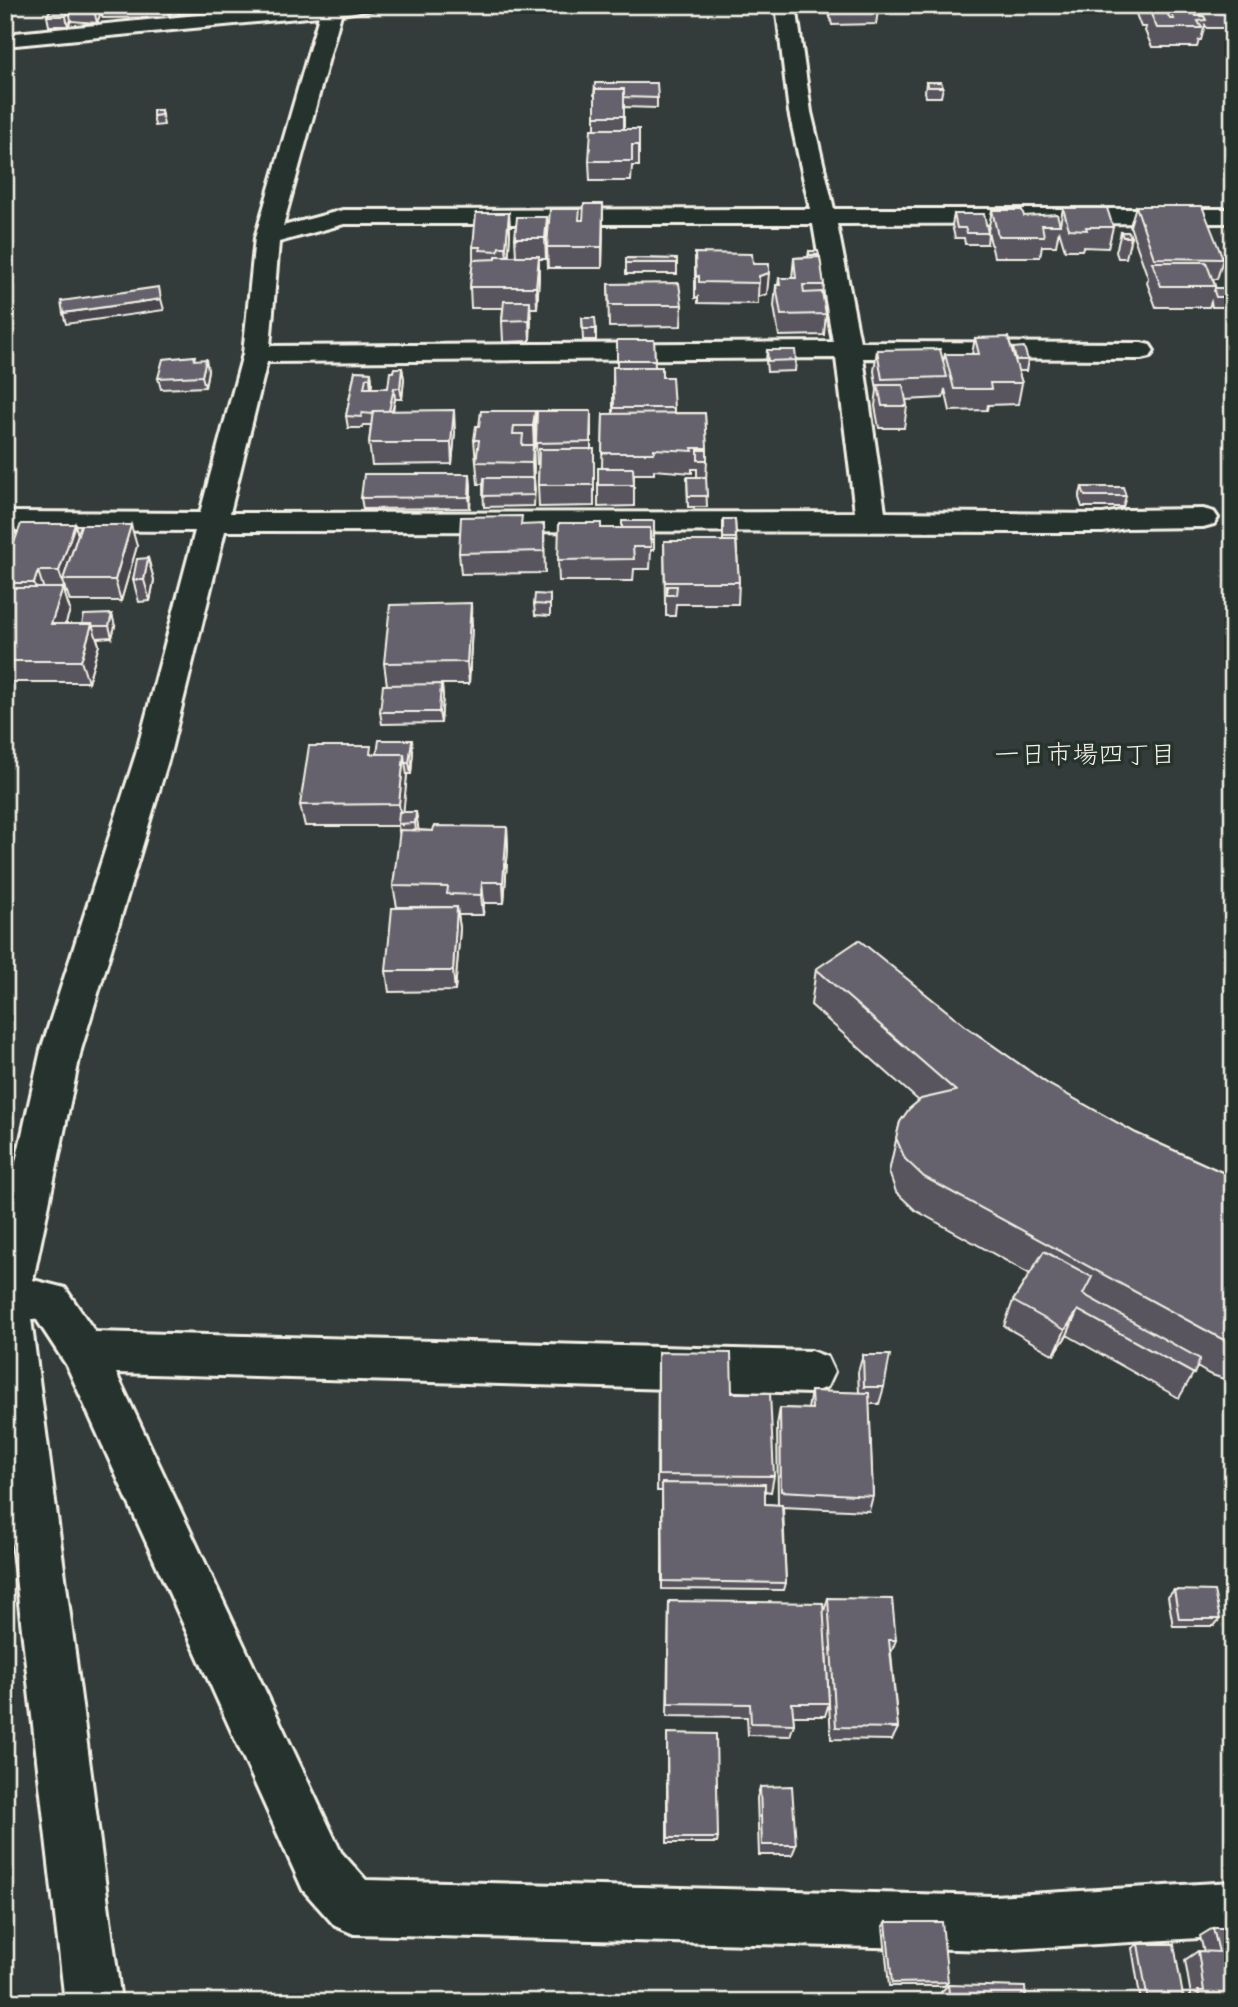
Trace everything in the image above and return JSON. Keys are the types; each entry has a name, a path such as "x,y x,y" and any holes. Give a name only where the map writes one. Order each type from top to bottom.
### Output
{"street":[{"path":"5,40 367,5"},
{"path":"786,5 800,112 824,218 848,350 871,519"},
{"path":"93,2002 7,1293 61,1050 153,754 256,354 267,238 332,7"},
{"path":"36,37 46,16"},
{"path":"267,238 343,217 1233,216"},
{"path":"256,354 1141,351"},
{"path":"5,521 211,523 871,519 1103,523 1126,519 1203,518"},
{"path":"7,1293 50,1302 83,1352 322,1871 354,1907 994,1923 1233,1909"},
{"path":"83,1352 811,1372"}],"building":[{"path":"1144,5 1185,5 1186,8 1145,8"},
{"path":"1210,5 1233,5 1233,9 1212,9"},
{"path":"50,10 69,10 66,16 47,16"},
{"path":"1166,11 1170,19 1174,19 1171,13 1195,13 1196,16 1204,16 1206,20 1198,21 1202,28 1157,28 1150,12"},
{"path":"926,82 941,82 943,87 928,87"},
{"path":"595,83 657,83 658,98 624,97 624,89 595,89 594,96"},
{"path":"595,89 624,89 624,116 595,116"},
{"path":"153,110 161,110 161,115 153,116"},
{"path":"591,129 639,129 639,145 632,145 632,161 589,161"},
{"path":"584,204 603,204 602,247 547,247 550,209 580,209 579,220 583,220"},
{"path":"1136,206 1202,206 1223,259 1154,258"},
{"path":"1063,208 1107,208 1113,227 1069,229"},
{"path":"992,210 1022,210 1024,216 1057,214 1060,225 1042,225 1044,236 998,236"},
{"path":"476,213 509,213 506,247 499,247 498,251 473,247"},
{"path":"954,214 984,214 988,233 967,233 965,228 957,228"},
{"path":"517,217 547,217 545,238 515,238"},
{"path":"1121,232 1129,232 1131,237 1123,237"},
{"path":"809,251 818,251 819,255 809,255"},
{"path":"695,253 752,254 753,264 769,264 769,273 759,276 759,283 699,282 699,276 696,277"},
{"path":"496,256 539,256 536,287 470,287 473,260 496,259"},
{"path":"820,257 824,285 803,285 804,293 822,292 826,314 781,315 776,285 780,285 779,278 796,278 794,258"},
{"path":"626,258 677,259 677,263 626,263"},
{"path":"1152,262 1206,262 1215,286 1161,286"},
{"path":"679,283 682,305 609,305 608,284"},
{"path":"159,287 161,299 63,313 61,301"},
{"path":"1215,288 1233,288 1233,297 1216,297"},
{"path":"504,301 530,301 529,320 502,321"},
{"path":"582,318 595,318 596,329 583,329"},
{"path":"1008,337 1022,383 990,383 991,389 954,389 945,354 979,354 975,338"},
{"path":"617,340 654,340 655,360 617,360"},
{"path":"1024,347 1028,360 1016,360 1013,348"},
{"path":"940,349 947,377 882,379 877,350"},
{"path":"767,350 795,350 796,360 768,361"},
{"path":"195,356 194,360 206,359 202,376 158,378 163,359"},
{"path":"613,367 662,367 662,377 672,377 674,408 614,408"},
{"path":"394,368 402,368 400,388 394,388 389,411 362,413 361,417 346,416 355,371 371,372 370,378 366,378 364,388 388,388 390,372 393,372"},
{"path":"878,385 903,385 907,406 882,406"},
{"path":"454,410 451,443 369,443 373,411"},
{"path":"481,411 535,411 533,426 514,426 513,434 523,434 522,445 533,445 532,463 476,462 479,440 474,440"},
{"path":"537,411 591,411 590,442 536,443"},
{"path":"705,413 707,448 692,448 693,451 654,449 654,453 602,453 603,414"},
{"path":"539,449 594,449 594,485 538,485"},
{"path":"698,450 707,450 707,460 698,460"},
{"path":"598,468 633,468 634,485 598,485"},
{"path":"364,474 470,474 469,497 361,498"},
{"path":"687,477 706,477 707,496 688,496"},
{"path":"484,478 534,478 534,495 483,496"},
{"path":"1082,487 1123,487 1126,496 1085,496"},
{"path":"522,516 521,525 544,524 544,551 459,553 461,517"},
{"path":"723,519 735,519 736,538 723,538"},
{"path":"622,521 654,521 654,539 650,539 650,528 622,528"},
{"path":"559,523 601,523 601,528 650,528 651,547 633,547 634,559 558,560"},
{"path":"21,524 75,524 59,571 38,571 34,583 5,583 5,567"},
{"path":"81,525 131,525 115,580 63,580"},
{"path":"5,529 14,529 5,553"},
{"path":"664,541 736,541 739,582 665,582"},
{"path":"148,558 144,580 133,580 137,559"},
{"path":"667,586 677,586 676,595 667,595"},
{"path":"5,588 63,588 51,624 92,624 81,661 5,661"},
{"path":"535,594 550,595 550,605 534,604"},
{"path":"471,603 467,662 384,663 390,605"},
{"path":"112,614 109,626 82,624 84,615"},
{"path":"441,684 439,712 380,712 383,685"},
{"path":"379,740 412,740 409,763 405,763 404,754 377,754"},
{"path":"309,746 371,746 370,754 404,754 399,804 300,805"},
{"path":"399,812 416,812 415,823 398,824"},
{"path":"434,826 507,827 503,882 482,882 481,895 447,894 448,887 393,886 400,830 433,831"},
{"path":"457,907 453,971 386,971 392,908"},
{"path":"859,940 968,1028 1048,1084 1136,1133 1233,1177 1233,1345 924,1177 905,1159 896,1138 900,1122 909,1109 921,1099 956,1091 816,969"},
{"path":"1044,1251 1092,1277 1083,1294 1200,1359 1194,1374 1078,1310 1065,1330 1013,1301"},
{"path":"658,1352 731,1353 732,1393 770,1393 774,1476 658,1475"},
{"path":"863,1355 890,1355 884,1387 864,1387"},
{"path":"811,1391 869,1393 873,1496 781,1491 780,1408 812,1409"},
{"path":"662,1483 765,1484 765,1504 782,1505 786,1583 663,1581"},
{"path":"1174,1590 1214,1591 1220,1619 1179,1619"},
{"path":"828,1598 892,1599 896,1640 889,1640 898,1728 836,1727"},
{"path":"669,1601 823,1603 829,1703 792,1703 794,1724 751,1723 750,1704 668,1703"},
{"path":"667,1733 716,1734 718,1838 668,1838"},
{"path":"792,1786 796,1845 762,1845 760,1787"},
{"path":"886,1922 942,1922 948,1982 892,1983"},
{"path":"1213,1928 1233,1928 1233,2002 1200,2002 1198,1991 1204,1991 1198,1951 1219,1952"},
{"path":"1138,1944 1174,1944 1184,2002 1148,2001"},
{"path":"948,1985 1025,1987 1026,2002 902,2002 902,1999 950,2001"}],"district":[{"name":"一日市場四丁目","path":"1085,757"}]}
